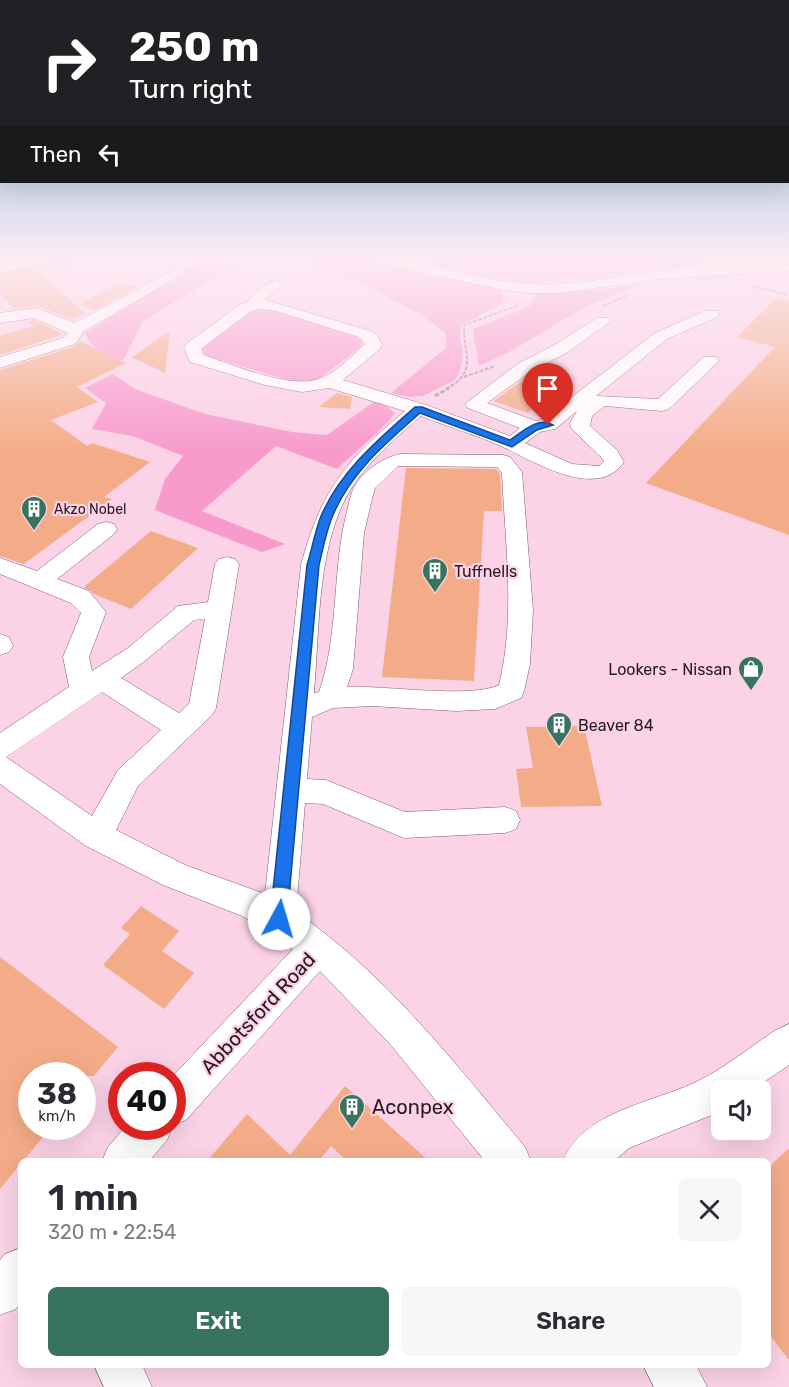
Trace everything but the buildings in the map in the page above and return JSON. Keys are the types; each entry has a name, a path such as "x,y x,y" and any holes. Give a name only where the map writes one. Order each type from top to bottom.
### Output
{"street":[{"path":"58,323 75,330"},
{"path":"75,330 88,323"},
{"path":"225,323 192,348 196,358 293,387 311,388 329,382 374,345 371,338 365,334 327,323"},
{"path":"590,323 562,348 525,367 474,405 534,427 548,425 661,336 691,323"},
{"path":"0,363 69,341 77,333 75,330"},
{"path":"329,382 419,409 561,466 592,475 604,473 611,468 614,462 610,454 581,428 579,423 585,413 602,400 662,405 710,361"},
{"path":"279,919 313,565 327,516 345,482 365,457 419,409"},
{"path":"511,444 534,427"},
{"path":"300,711 330,698 372,696 456,701 495,699 511,691 518,666 520,612 512,472 503,460 400,460 392,462 365,486 353,533 340,669 330,698"},
{"path":"39,581 106,529"},
{"path":"97,836 128,778 202,708 227,564"},
{"path":"0,565 80,597 94,612 76,657 92,685 180,728"},
{"path":"0,748 137,654 187,612 219,609"},
{"path":"0,767 37,798 97,836 175,875 248,901 319,947 390,1016 509,1158"},
{"path":"292,790 326,792 404,825 505,820"},
{"name":"Abbotsford Road","path":"186,1091 319,947"},
{"path":"587,1158 615,1134 712,1095 789,1043"},
{"path":"125,1158 141,1140"},
{"path":"0,1293 18,1273"},
{"path":"119,1368 128,1387"},
{"path":"669,1368 683,1387"}],"path":[{"path":"464,377 469,364 463,336 464,325 470,323"},
{"path":"419,409 464,377 496,366"}],"shaded area":[{"path":"102,323 142,323 124,359 112,362 90,343 85,333"},
{"path":"233,323 313,323 359,338 362,342 361,347 319,379 301,384 205,355 202,349 205,342"},
{"path":"432,323 465,323 461,325 463,356 460,371 455,380 423,396 409,397 391,393 446,348 446,333"},
{"path":"489,323 559,323 511,351 479,366 473,329"},
{"path":"113,374 135,389 205,414 292,432 327,435 378,399 395,413 375,435 337,469 276,446 202,511 285,544 262,552 155,510 165,479 183,456 133,436 92,429 106,403 85,388"}],"place":[{"name":"Akzo Nobel","path":"34,532"},
{"name":"Tuffnells","path":"435,594"},
{"name":"Lookers - Nissan","path":"751,692"},
{"name":"Beaver 84","path":"559,748"},
{"name":"Aconpex","path":"352,1130"}],"route":[{"path":"279,919 313,565 327,516 345,482 365,457 419,409 512,444 534,427 548,425"}]}
